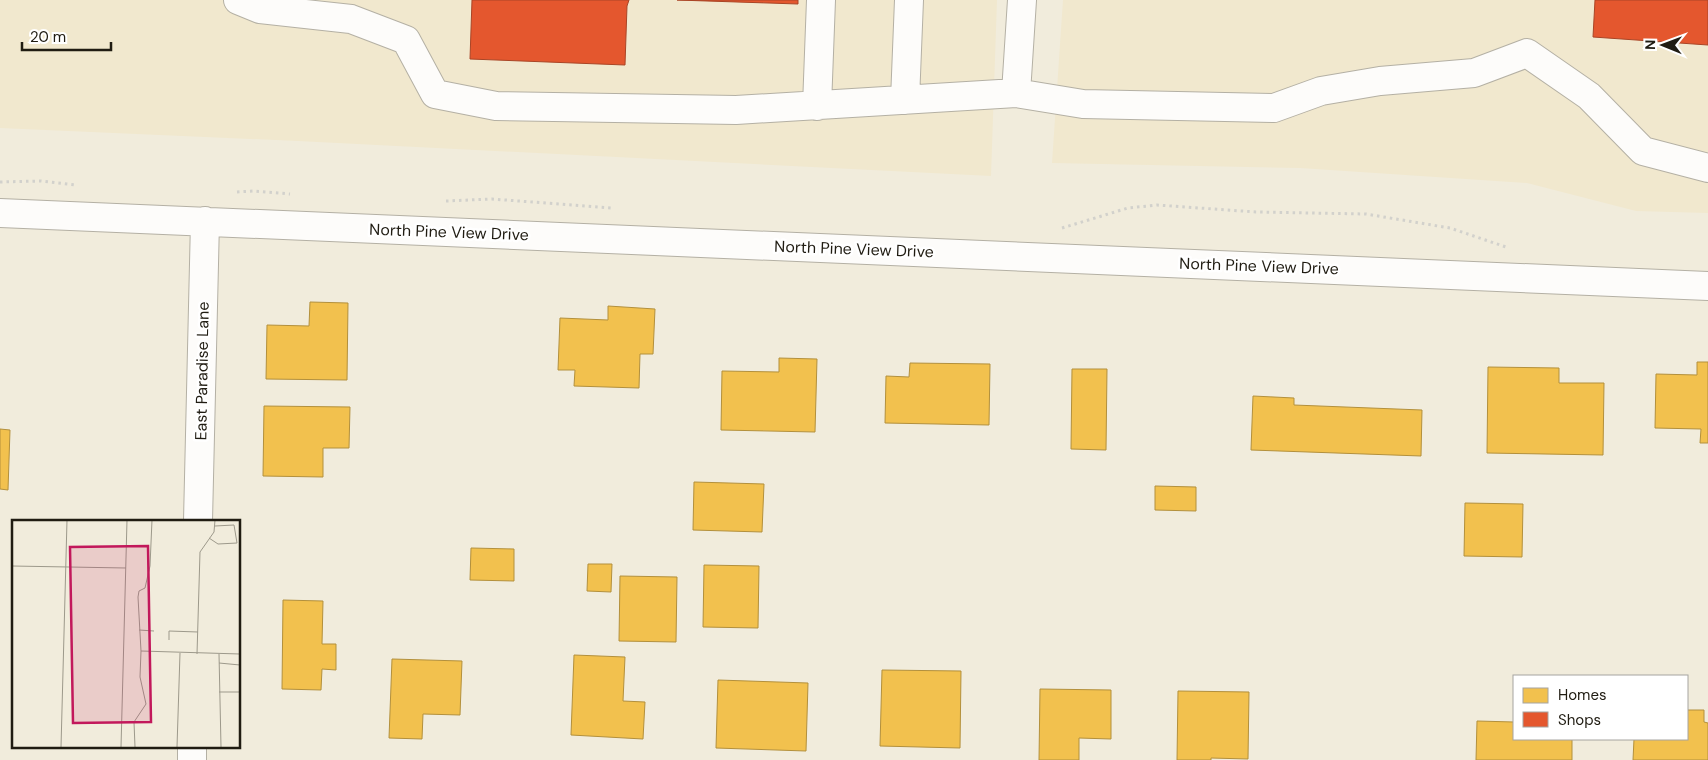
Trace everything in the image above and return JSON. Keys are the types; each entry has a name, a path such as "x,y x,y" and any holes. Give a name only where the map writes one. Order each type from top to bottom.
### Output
{"street":[{"path":"238,0 260,9 351,19 406,40 435,94 496,106 736,110 1016,93 1083,104 1274,108 1321,91 1380,81 1474,72 1528,53 1589,96 1643,151 1708,168"},
{"path":"817,106 821,0"},
{"path":"905,100 909,0"},
{"path":"1016,93 1022,0"},
{"name":"North Pine View Drive","path":"0,213 1708,286"},
{"name":"East Paradise Lane","path":"198,520 206,221"}],"path":[{"path":"0,182 41,181 80,185"},
{"path":"235,192 254,190 291,194"},
{"path":"442,201 492,199 621,208"},
{"path":"1054,230 1128,208 1157,206 1256,212 1366,214 1450,228 1509,248"}],"shaded area":[{"path":"0,0 997,0 991,176 0,128"},
{"path":"1063,0 1708,0 1708,213 1636,211 1527,183 1300,168 1052,163"}],"building: Homes":[{"path":"310,302 348,303 347,380 266,379 267,325 309,326"},
{"path":"608,306 655,309 653,354 640,354 639,388 574,386 575,370 558,370 560,318 608,320"},
{"path":"779,358 817,359 815,432 721,430 722,371 779,372"},
{"path":"1697,362 1708,362 1708,443 1700,443 1701,429 1655,428 1656,374 1697,375"},
{"path":"910,363 990,364 989,425 885,423 886,376 909,377"},
{"path":"1488,367 1559,368 1559,383 1604,383 1603,455 1487,453"},
{"path":"1072,369 1107,369 1106,450 1071,449"},
{"path":"1253,396 1294,398 1294,405 1422,410 1421,456 1251,450"},
{"path":"264,406 350,407 349,448 323,448 323,477 263,476"},
{"path":"0,429 10,430 8,490 0,489"},
{"path":"694,482 764,484 762,532 693,530"},
{"path":"1155,486 1196,487 1196,511 1155,510"},
{"path":"1465,503 1523,504 1522,557 1464,556"},
{"path":"471,548 514,549 514,581 470,580"},
{"path":"588,564 612,564 611,592 587,591"},
{"path":"704,565 759,566 758,628 703,627"},
{"path":"620,576 677,577 676,642 619,641"},
{"path":"283,600 323,601 322,644 336,644 336,670 322,669 321,690 282,689"},
{"path":"574,655 625,657 623,701 645,702 643,739 571,735"},
{"path":"392,659 462,661 460,715 423,714 422,739 389,738"},
{"path":"882,670 961,671 960,748 880,746"},
{"path":"718,680 808,683 806,751 716,748"},
{"path":"1040,689 1111,690 1111,739 1079,738 1079,760 1039,760"},
{"path":"1178,691 1249,692 1248,759 1211,758 1211,760 1177,760"},
{"path":"1688,710 1704,710 1704,722 1708,723 1708,760 1633,760 1634,740 1688,740"},
{"path":"1477,721 1513,722 1513,740 1572,740 1572,760 1476,760"}],"building: Shops":[{"path":"472,0 629,0 627,6 625,65 470,59"},
{"path":"677,0 798,0 798,4"},
{"path":"1595,0 1708,0 1708,45 1593,37"}]}
